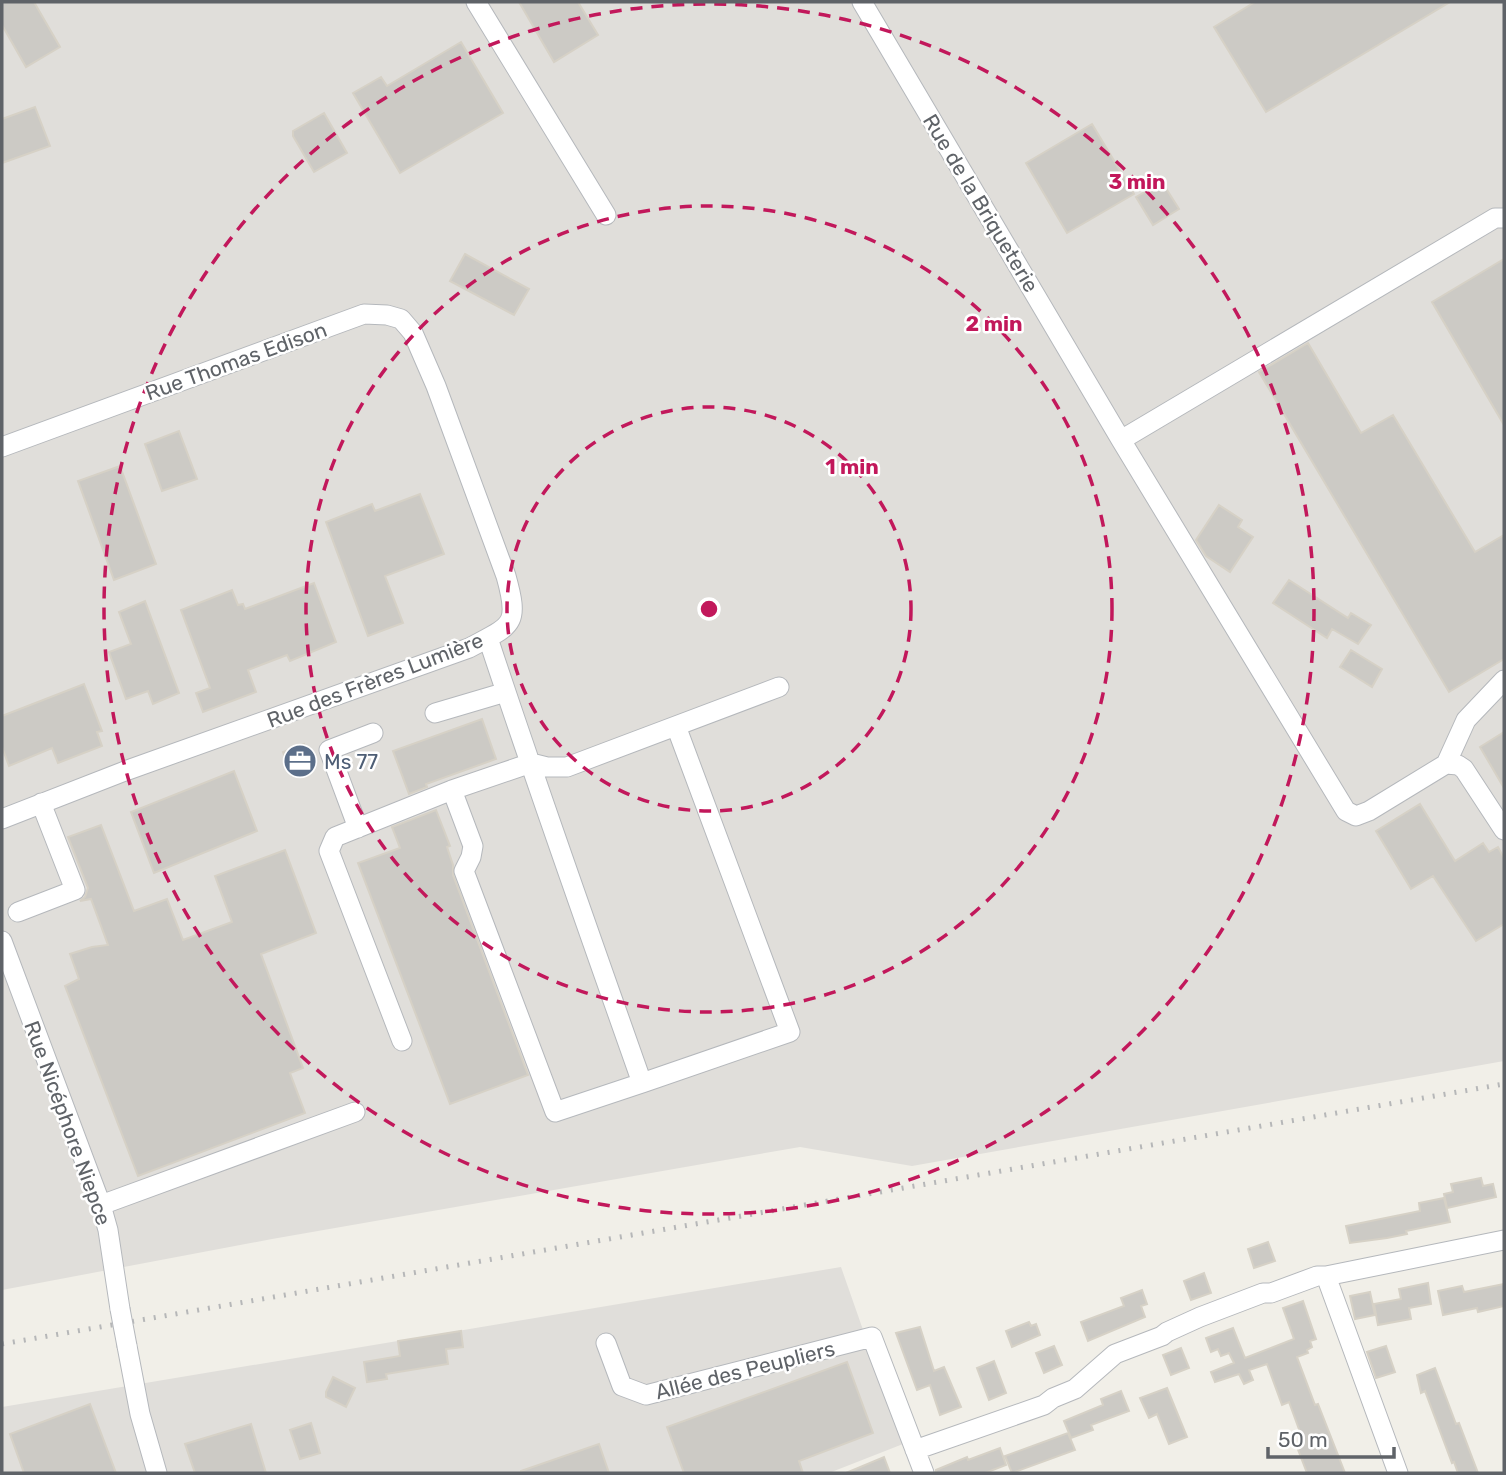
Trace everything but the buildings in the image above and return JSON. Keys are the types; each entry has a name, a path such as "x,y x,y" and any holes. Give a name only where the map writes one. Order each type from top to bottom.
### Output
{"street":[{"path":"476,2 606,215"},
{"name":"Rue de la Briqueterie","path":"862,2 1121,440 1346,811 1356,816 1369,811 1446,764"},
{"path":"1121,440 1495,218 1504,218"},
{"name":"Rue Thomas Edison","path":"2,447 364,314 401,319 413,333 436,386"},
{"name":"Rue des Frères Lumière","path":"2,819 125,771 469,648 502,630 512,617 514,604 436,386"},
{"path":"488,638 642,1083"},
{"path":"1504,680 1466,720 1446,764 1458,765 1464,769 1504,830"},
{"path":"402,1041 329,851 335,837 452,790 531,763 547,767 566,767 779,687"},
{"path":"435,713 506,692"},
{"path":"452,790 473,846 464,871 555,1112 790,1032 676,726"},
{"path":"358,828 329,750 373,733"},
{"path":"18,912 75,890 41,803"},
{"name":"Rue Nicéphore Niepce","path":"2,941 101,1205 108,1230 140,1414 157,1473"},
{"path":"101,1205 355,1112"},
{"path":"924,1473 915,1450 1044,1405 1075,1389 1115,1354 1162,1336 1200,1317 1317,1276 1504,1240"},
{"path":"1326,1276 1398,1473"},
{"name":"Allée des Peupliers","path":"606,1343 622,1386 646,1395 873,1337 915,1450"}],"shaded area":[{"path":"2,2 1504,2 1504,1061 912,1166 800,1147 272,1239 2,1290"},
{"path":"841,1267 903,1444 829,1473 2,1473 2,1407"}],"railway":[{"path":"2,1344 1504,1084"}],"place":[{"name":"Ms 77","path":"300,761"}]}
